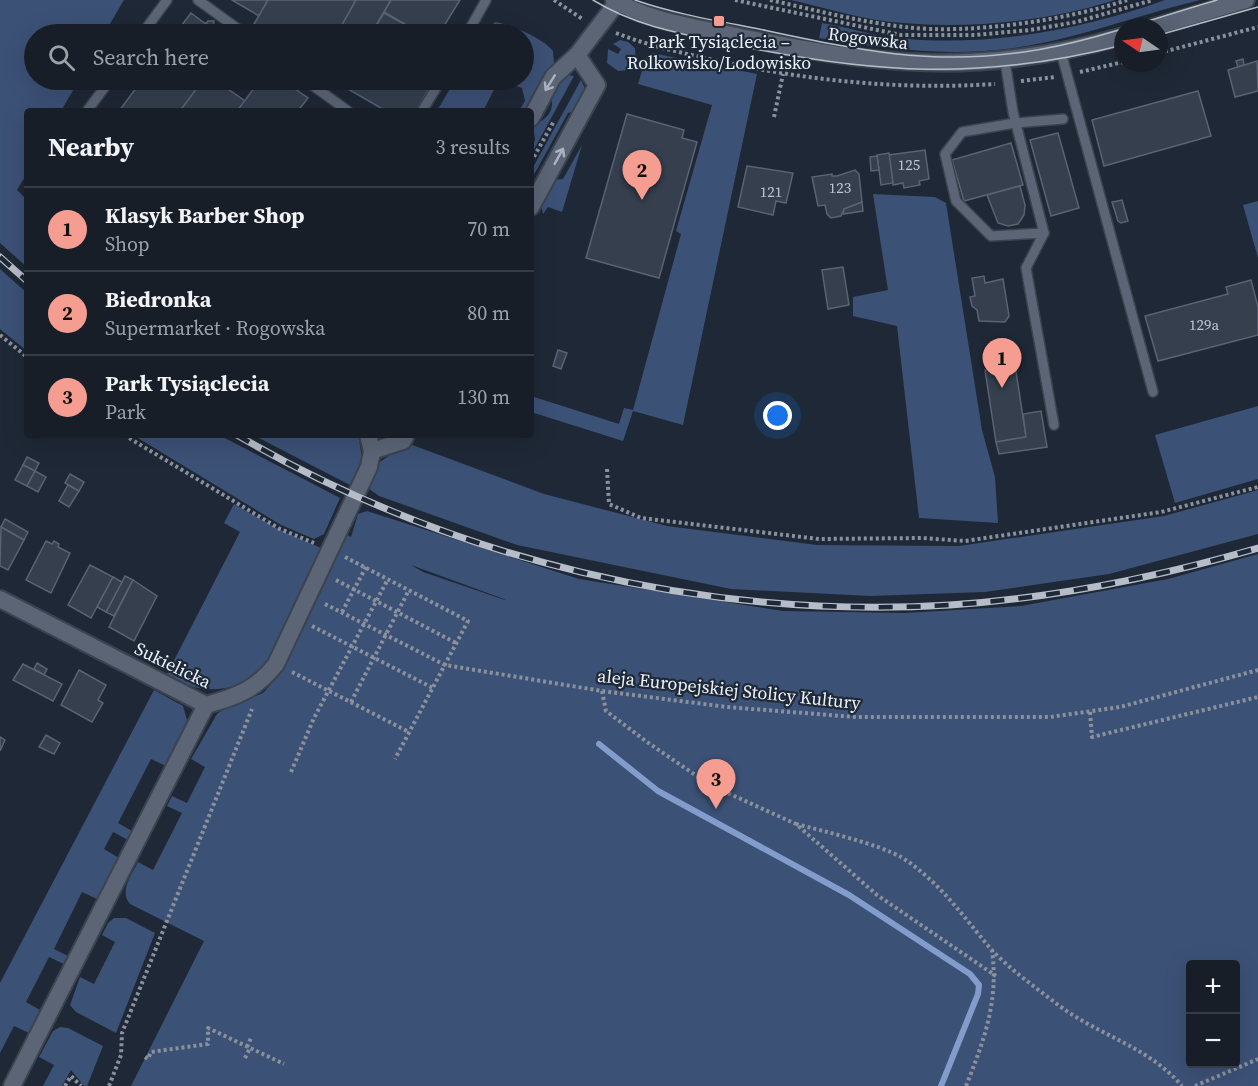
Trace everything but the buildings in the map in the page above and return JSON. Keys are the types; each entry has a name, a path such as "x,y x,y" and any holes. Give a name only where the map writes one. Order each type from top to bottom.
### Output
{"street":[{"path":"1168,23 1246,0"},
{"path":"534,112 553,76 577,55 616,1"},
{"name":"Rogowska","path":"616,1 644,14 825,54 934,65 1005,61 1061,52 1114,38"},
{"path":"534,201 597,85 577,55"},
{"path":"370,443 403,441 404,438"},
{"name":"Sukielicka","path":"0,599 206,705 250,690 265,678 276,664 298,619 369,467 370,443"},
{"path":"12,1086 206,705"}],"lane":[{"path":"149,24 167,0"},
{"path":"198,0 230,24"},
{"path":"473,24 486,0"},
{"path":"1061,52 1153,392"},
{"path":"1005,61 1016,123 1044,232 1026,268 1054,425"},
{"path":"89,108 103,90"},
{"path":"319,90 344,108"},
{"path":"424,108 435,90"},
{"path":"1044,232 1010,237 991,236 956,201 945,154 962,132 1016,123 1063,119"}],"path":[{"path":"554,0 585,20"},
{"path":"735,0 901,35 975,34 1030,30 1076,22 1154,0"},
{"path":"770,0 908,28 968,27 1024,22 1079,13 1128,0"},
{"path":"1168,51 1258,27"},
{"path":"646,45 649,38"},
{"path":"774,117 783,74"},
{"path":"0,335 24,355"},
{"path":"129,438 280,529 366,567 468,621 395,759"},
{"path":"607,469 609,504 641,518 819,539 922,538 965,541 1161,512 1258,487"},
{"path":"342,612 366,567"},
{"path":"320,571 456,644"},
{"path":"291,772 328,690 388,579"},
{"path":"351,702 409,590"},
{"name":"aleja Europejskiej Stolicy Kultury","path":"308,596 445,665 602,691 727,707 855,717 1050,717 1120,707 1258,670"},
{"path":"298,619 433,688"},
{"path":"276,664 409,732"},
{"path":"109,1086 121,1055 122,1033 256,699 250,690"},
{"path":"602,691 606,711 711,785 796,824 899,856 935,882 964,913 992,949 1058,1006 1136,1048 1168,1070 1182,1086"},
{"path":"1090,712 1092,737 1258,697"},
{"path":"796,824 877,895 996,976"},
{"path":"966,1086 988,1023 996,976 992,949"},
{"path":"145,1057 148,1059 151,1052 208,1044 208,1028 284,1064"},
{"path":"245,1058 251,1038"},
{"path":"1195,1086 1258,1059"},
{"path":"65,1086 71,1076 81,1086"}],"shaded area":[{"path":"0,0 124,0 110,24 24,24 24,90 73,90 63,108 24,108 24,178 17,190 24,197 24,264 0,243"},
{"path":"791,0 1115,0 1064,13 1010,22 929,25 875,20"},
{"path":"1165,0 1200,0 1136,18 1114,18 1114,24 1061,39 989,51 940,52 819,38 822,23 896,38 940,41 973,40 1071,27"},
{"path":"534,38 553,51 554,63 529,108 521,108 525,101 522,90 534,90"},
{"path":"620,40 628,42 635,48 636,62 629,70 618,71 607,63 608,49 618,54 621,49 613,44"},
{"path":"652,53 757,74 683,425 633,411 623,441 534,413 534,397 619,424 624,408 633,410 681,234 676,231 712,105 638,84 646,58"},
{"path":"574,76 534,149 534,127 548,115 552,107 551,94 563,77"},
{"path":"581,80 586,91 577,110 568,113 534,175 534,166"},
{"path":"449,90 494,90 485,108 439,108"},
{"path":"582,145 562,212 548,207 543,214 541,205 552,180 563,179"},
{"path":"873,194 935,197 946,203 982,430 995,477 998,523 919,518 897,326 853,316 853,297 888,290"},
{"path":"1258,201 1258,258 1243,205"},
{"path":"0,269 24,290 24,349 0,329"},
{"path":"1258,406 1258,479 1175,503 1155,435"},
{"path":"138,438 225,438 340,498 324,534 314,539 281,525"},
{"path":"259,438 359,438 362,456 361,469 358,469 350,485"},
{"path":"407,443 544,494 667,526 817,545 959,546 1164,516 1258,490 1258,534 1109,574 985,592 870,596 731,589 517,545 379,496 368,488 377,464"},
{"path":"234,504 278,529 321,548 278,643 261,669 237,685 209,689 195,687 166,676 240,532 224,523"},
{"path":"367,511 579,579 783,611 905,613 1021,606 1168,579 1258,554 1258,1086 131,1086 204,941 130,904 126,894 127,883 138,862 153,870 182,813 167,806 172,796 187,803 205,767 191,759 217,714 263,693 279,675 345,534 351,537 358,514","holes":["411,565 504,599 423,572"]},
{"path":"154,690 183,706 187,720 186,726 166,766 151,759 118,823 132,831 128,840 113,832 104,849 119,858 97,899 82,892 54,949 68,956 64,964 49,957 26,1002 40,1010 29,1033 14,1026 0,1053 0,983"},
{"path":"114,918 126,918 155,933 116,1033 76,1012 70,1005 80,977 94,984 115,942 102,935 108,923"},
{"path":"60,1027 68,1028 103,1046 87,1086 84,1086 71,1070 62,1086 43,1086 54,1065 39,1057 53,1031"}],"waterway":[{"path":"599,744 658,791 849,895 970,974 979,985 978,994 941,1086"}],"tram line":[{"path":"593,0 642,23 677,33 782,54 879,67 927,69 1022,64 1071,57 1114,47"},
{"path":"635,0 697,17 859,49 955,57 1024,52 1073,43 1217,0"},
{"path":"1168,32 1258,7"}],"railway":[{"path":"0,257 24,278"},
{"path":"243,438 319,479 404,516 491,547 581,572 672,590 765,602 857,607 989,602 1106,585 1258,548"}],"place":[{"name":"Park Tysiąclecia – Rolkowisko/Lodowisko","path":"719,21"},
{"name":"Biedronka","path":"642,200"},
{"name":"Klasyk Barber Shop","path":"1002,388"},
{"name":"Park Tysiąclecia","path":"716,809"}]}
